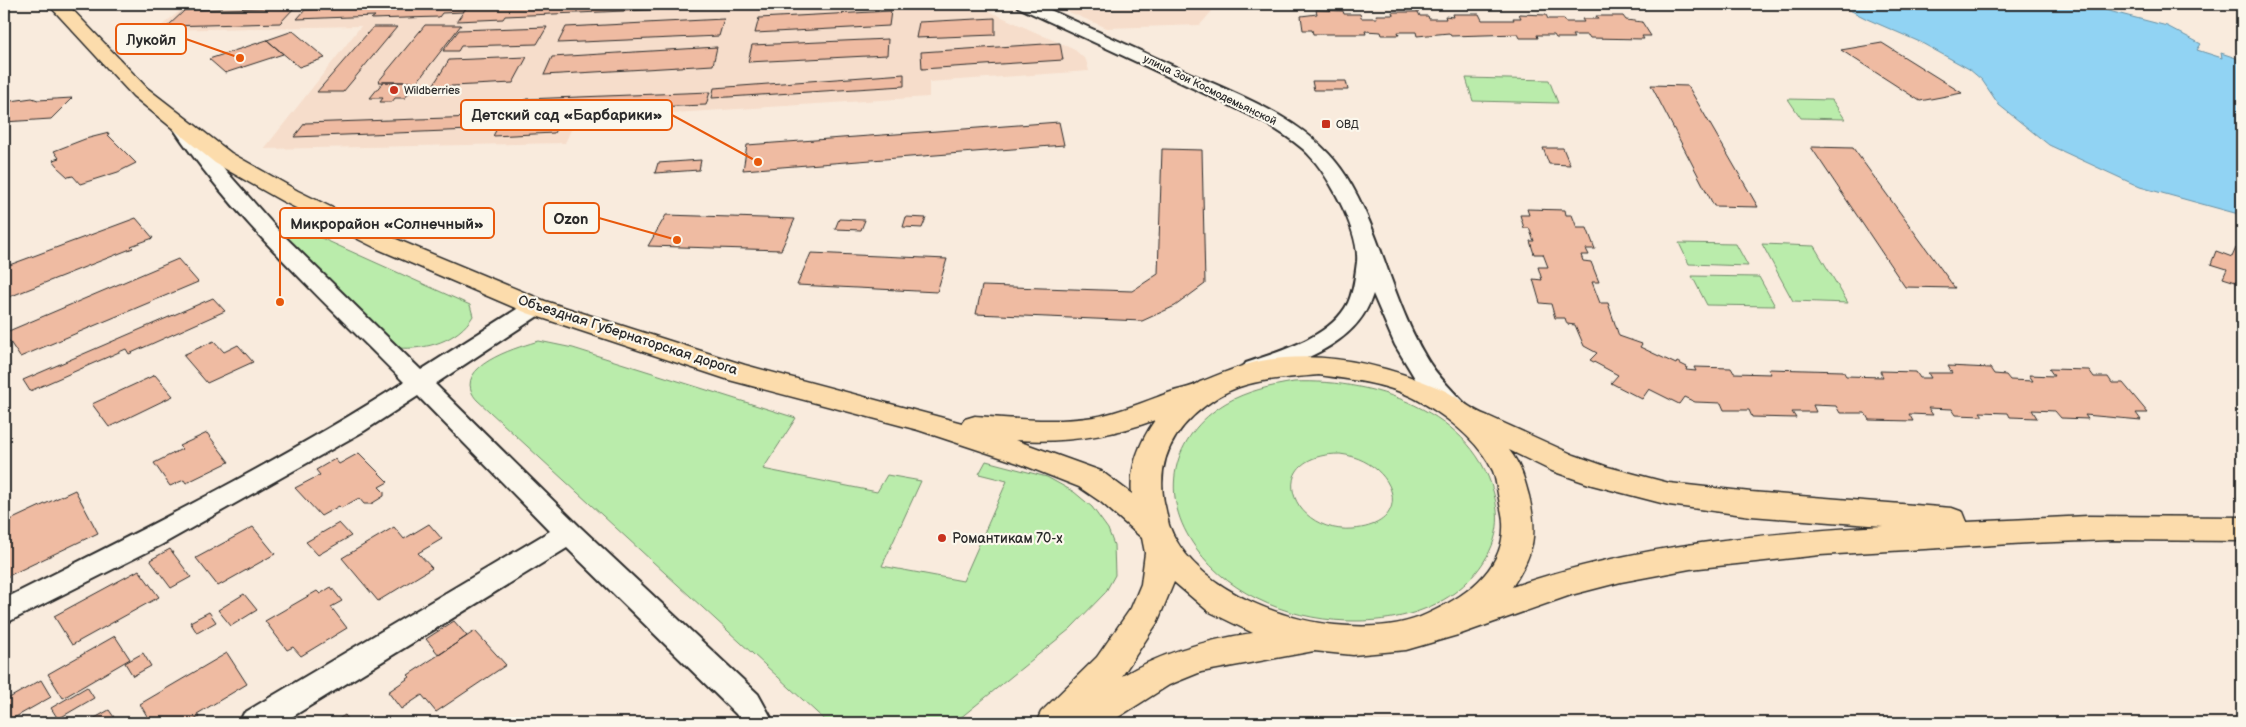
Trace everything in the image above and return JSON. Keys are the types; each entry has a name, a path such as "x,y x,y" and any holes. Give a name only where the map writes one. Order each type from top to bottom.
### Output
{"main road":[{"name":"Объездная Губернаторская дорога","path":"57,4 140,92 182,128 223,158 322,212 403,251 536,308 739,372 924,421"},
{"path":"924,421 1014,429 1082,429 1141,414 1236,376 1267,368 1304,365 1367,371 1393,378 1421,390 1462,416 1563,463 1603,477 1669,494 1751,504 2069,529"},
{"path":"1054,723 1109,667 1145,613 1156,584 1161,553 1148,504 1146,477 1152,450 1165,427 1183,406 1207,389"},
{"path":"1429,629 1461,614 1485,597 1502,576 1513,554 1519,531 1514,485 1504,463 1492,444 1462,416"},
{"path":"924,421 1045,460 1083,476 1112,494 1157,533 1169,553 1185,573 1205,592 1229,608 1263,623 1316,638 1355,641 1394,638 1429,629 1559,585 1657,563 1714,553 1863,540 2069,529 2242,530"},
{"path":"1079,723 1140,684 1183,664 1243,649 1316,638"}],"street":[{"name":"улица Зои Космодемьянской","path":"1024,4 1244,105 1291,130 1306,142 1330,167 1357,217 1368,250"},
{"path":"182,128 248,209 569,533 747,704 758,723"},
{"path":"1236,376 1305,350 1334,335 1351,319 1362,298 1368,277 1368,250"},
{"path":"1368,250 1404,339 1425,375 1462,416"},
{"path":"4,612 151,538 355,425 536,308"},
{"path":"255,723 569,533"}],"shaded area":[{"path":"205,4 973,4 1075,50 1086,60 1089,71 929,82 929,97 576,119 565,143 264,149 361,26 156,30 185,7"},
{"path":"1050,4 1218,4 1200,25 1107,28"}],"green space":[{"path":"1466,78 1549,80 1558,103 1473,101"},
{"path":"1788,99 1832,100 1845,119 1801,118"},
{"path":"290,224 470,305 473,316 467,325 450,338 430,345 398,348 279,229 282,225"},
{"path":"1679,243 1736,244 1748,266 1689,264"},
{"path":"1762,244 1814,246 1848,303 1793,301"},
{"path":"1692,276 1759,277 1775,306 1707,305"},
{"path":"539,341 573,348 796,418 763,469 877,492 887,475 921,481 882,566 963,581 1007,481 979,474 986,461 1047,477 1074,492 1092,507 1108,529 1114,545 1115,575 1105,593 1070,629 954,723 828,723 474,397 471,390 471,380 475,372 484,364 495,357"},
{"path":"1294,382 1326,382 1359,387 1392,396 1422,409 1449,427 1472,449 1488,477 1497,510 1496,534 1487,557 1480,567 1454,593 1420,611 1395,617 1357,621 1312,617 1289,612 1247,593 1228,581 1211,566 1196,548 1184,528 1177,508 1174,488 1176,468 1182,450 1193,432 1207,417 1226,403 1250,392","holes":["1340,454 1359,459 1375,468 1386,479 1391,492 1392,505 1386,516 1373,525 1353,529 1331,527 1313,519 1300,507 1294,493 1293,479 1301,466 1316,457"]}],"water":[{"path":"1838,4 2096,4 2105,10 2167,26 2201,44 2197,50 2222,58 2221,53 2242,60 2242,215 2140,187 2049,145 1999,105 1982,80 1969,69 1920,42"}],"building":[{"path":"469,4 463,12 442,13 439,17 371,19 375,16 297,19 305,10"},
{"path":"469,4 792,4 505,16 503,19 457,21"},
{"path":"295,7 280,23 168,26 185,10"},
{"path":"1316,10 1360,14 1361,18 1377,18 1376,15 1393,15 1392,12 1418,12 1420,16 1428,16 1429,19 1446,19 1445,16 1453,17 1452,14 1479,14 1482,20 1514,20 1513,18 1521,18 1519,14 1546,15 1548,19 1564,19 1565,22 1584,22 1582,19 1598,19 1596,16 1623,16 1626,20 1642,22 1651,36 1642,36 1644,39 1590,38 1588,35 1572,35 1574,38 1537,35 1538,38 1520,38 1518,34 1451,36 1449,33 1417,36 1416,32 1398,32 1399,35 1382,35 1381,32 1365,31 1366,34 1313,34 1312,30 1303,30 1301,16 1317,14"},
{"path":"891,11 889,26 755,33 759,18"},
{"path":"995,18 995,35 916,38 919,22"},
{"path":"724,19 719,36 558,43 566,27"},
{"path":"425,25 461,25 417,82 378,82"},
{"path":"373,27 397,27 343,92 317,92"},
{"path":"547,27 537,44 461,46 458,51 443,51 459,30"},
{"path":"293,31 325,58 299,67 267,40"},
{"path":"888,39 887,55 748,62 752,45"},
{"path":"267,40 283,54 225,73 209,59"},
{"path":"1060,43 1063,60 922,69 921,52"},
{"path":"1882,43 1962,93 1920,101 1841,50"},
{"path":"717,47 713,65 544,75 552,57"},
{"path":"527,57 513,83 432,87 449,60"},
{"path":"904,74 904,86 712,98 714,88"},
{"path":"1312,81 1346,81 1348,90 1314,90"},
{"name":"Wildberries","path":"383,82 417,82 405,98 395,98 392,102 380,102 383,98 370,98"},
{"path":"1651,85 1688,86 1758,207 1714,206"},
{"path":"710,92 706,105 519,112 526,99"},
{"path":"32,98 38,100 72,98 51,119 4,122 4,102"},
{"path":"566,110 554,133 493,136 500,123 535,122 541,111"},
{"path":"504,116 497,129 294,137 305,123"},
{"path":"1059,122 1064,145 743,170 747,145"},
{"path":"109,133 108,135 136,163 118,172 80,184 73,176 68,177 57,167 53,160 59,158 54,151 85,139"},
{"path":"1811,147 1853,148 1955,288 1905,287"},
{"path":"1543,148 1563,148 1570,165 1549,164"},
{"path":"1162,149 1202,150 1205,284 1175,306 1142,321 976,314 982,286 1132,291 1158,274"},
{"path":"701,160 699,170 655,173 658,163"},
{"path":"1527,209 1565,210 1566,215 1572,215 1577,228 1587,228 1595,249 1586,249 1589,255 1581,255 1583,261 1591,262 1599,282 1592,282 1600,303 1608,303 1619,336 1642,344 1640,347 1676,364 1677,362 1687,367 1686,370 1696,371 1694,367 1731,368 1734,373 1771,374 1768,369 1843,371 1846,376 1883,377 1880,371 1916,372 1920,378 1931,378 1928,373 1952,373 1948,366 1990,368 1994,374 2006,375 2010,380 2033,381 2029,375 2054,376 2049,369 2089,370 2094,377 2108,377 2112,383 2123,383 2148,413 2136,413 2141,420 2085,415 2088,419 2061,418 2055,411 2032,410 2037,418 2010,417 2008,413 1980,412 1983,416 1956,415 1952,409 1928,408 1933,415 1909,414 1913,421 1869,420 1865,413 1840,413 1836,406 1813,405 1816,412 1792,412 1796,418 1752,417 1749,410 1724,410 1721,403 1695,402 1684,397 1679,404 1649,389 1642,399 1611,383 1618,375 1590,360 1597,353 1584,346 1575,325 1567,324 1565,318 1555,318 1551,304 1540,303 1533,279 1542,280 1538,267 1548,267 1543,254 1534,254 1530,241 1534,241 1529,228 1524,228 1520,215 1529,215"},
{"path":"666,215 795,219 781,250 648,246"},
{"path":"906,217 926,218 922,228 903,227"},
{"path":"136,218 153,238 131,246 133,248 4,299 4,267"},
{"path":"839,219 865,220 861,230 835,229"},
{"path":"2236,248 2242,250 2242,284 2223,278 2227,269 2211,264 2216,251 2232,257"},
{"path":"811,253 947,259 937,292 797,285"},
{"path":"178,259 198,282 20,357 4,333"},
{"path":"213,298 225,311 129,354 126,349 30,391 23,380"},
{"path":"214,341 224,352 238,345 253,362 207,383 183,355"},
{"path":"155,375 173,396 109,427 92,404"},
{"path":"207,433 229,462 186,483 184,480 170,486 154,463 182,449 179,446"},
{"path":"359,453 388,482 379,487 384,492 384,496 371,504 364,504 359,498 321,516 295,488 320,475 316,470 335,459 339,464"},
{"path":"75,490 98,533 4,578 4,523"},
{"path":"339,523 351,536 318,555 306,542"},
{"path":"429,524 442,539 418,553 432,568 378,601 342,558 394,527 404,539"},
{"path":"253,527 275,554 218,586 196,558"},
{"path":"170,549 191,577 171,588 150,560"},
{"path":"139,570 159,597 72,645 54,616"},
{"path":"331,587 342,601 331,607 347,628 301,656 293,647 287,650 265,621 317,591 320,594"},
{"path":"244,594 257,610 231,626 218,610"},
{"path":"209,612 216,622 197,633 190,622"},
{"path":"454,621 467,636 439,655 426,639"},
{"path":"475,631 506,665 436,712 422,695 401,709 388,692 410,677 408,675"},
{"path":"115,636 130,659 63,698 48,674"},
{"path":"143,653 151,666 133,676 125,663"},
{"path":"227,653 247,684 197,714 199,717 189,723 151,723 140,704"},
{"path":"41,680 51,697 5,723 4,701"},
{"path":"87,687 94,698 58,719 51,708"},
{"path":"109,710 118,723 86,723"},
{"path":"345,715 351,723 332,723"}],"place":[{"name":"Лукойл","path":"240,58"},
{"name":"Wildberries","path":"394,90"},
{"name":"ОВД","path":"1326,124"},
{"name":"Детский сад «Барбарики»","path":"758,162"},
{"name":"Ozon","path":"677,240"},
{"name":"Микрорайон «Солнечный»","path":"280,302"},
{"name":"Романтикам 70-х","path":"942,538"}]}
